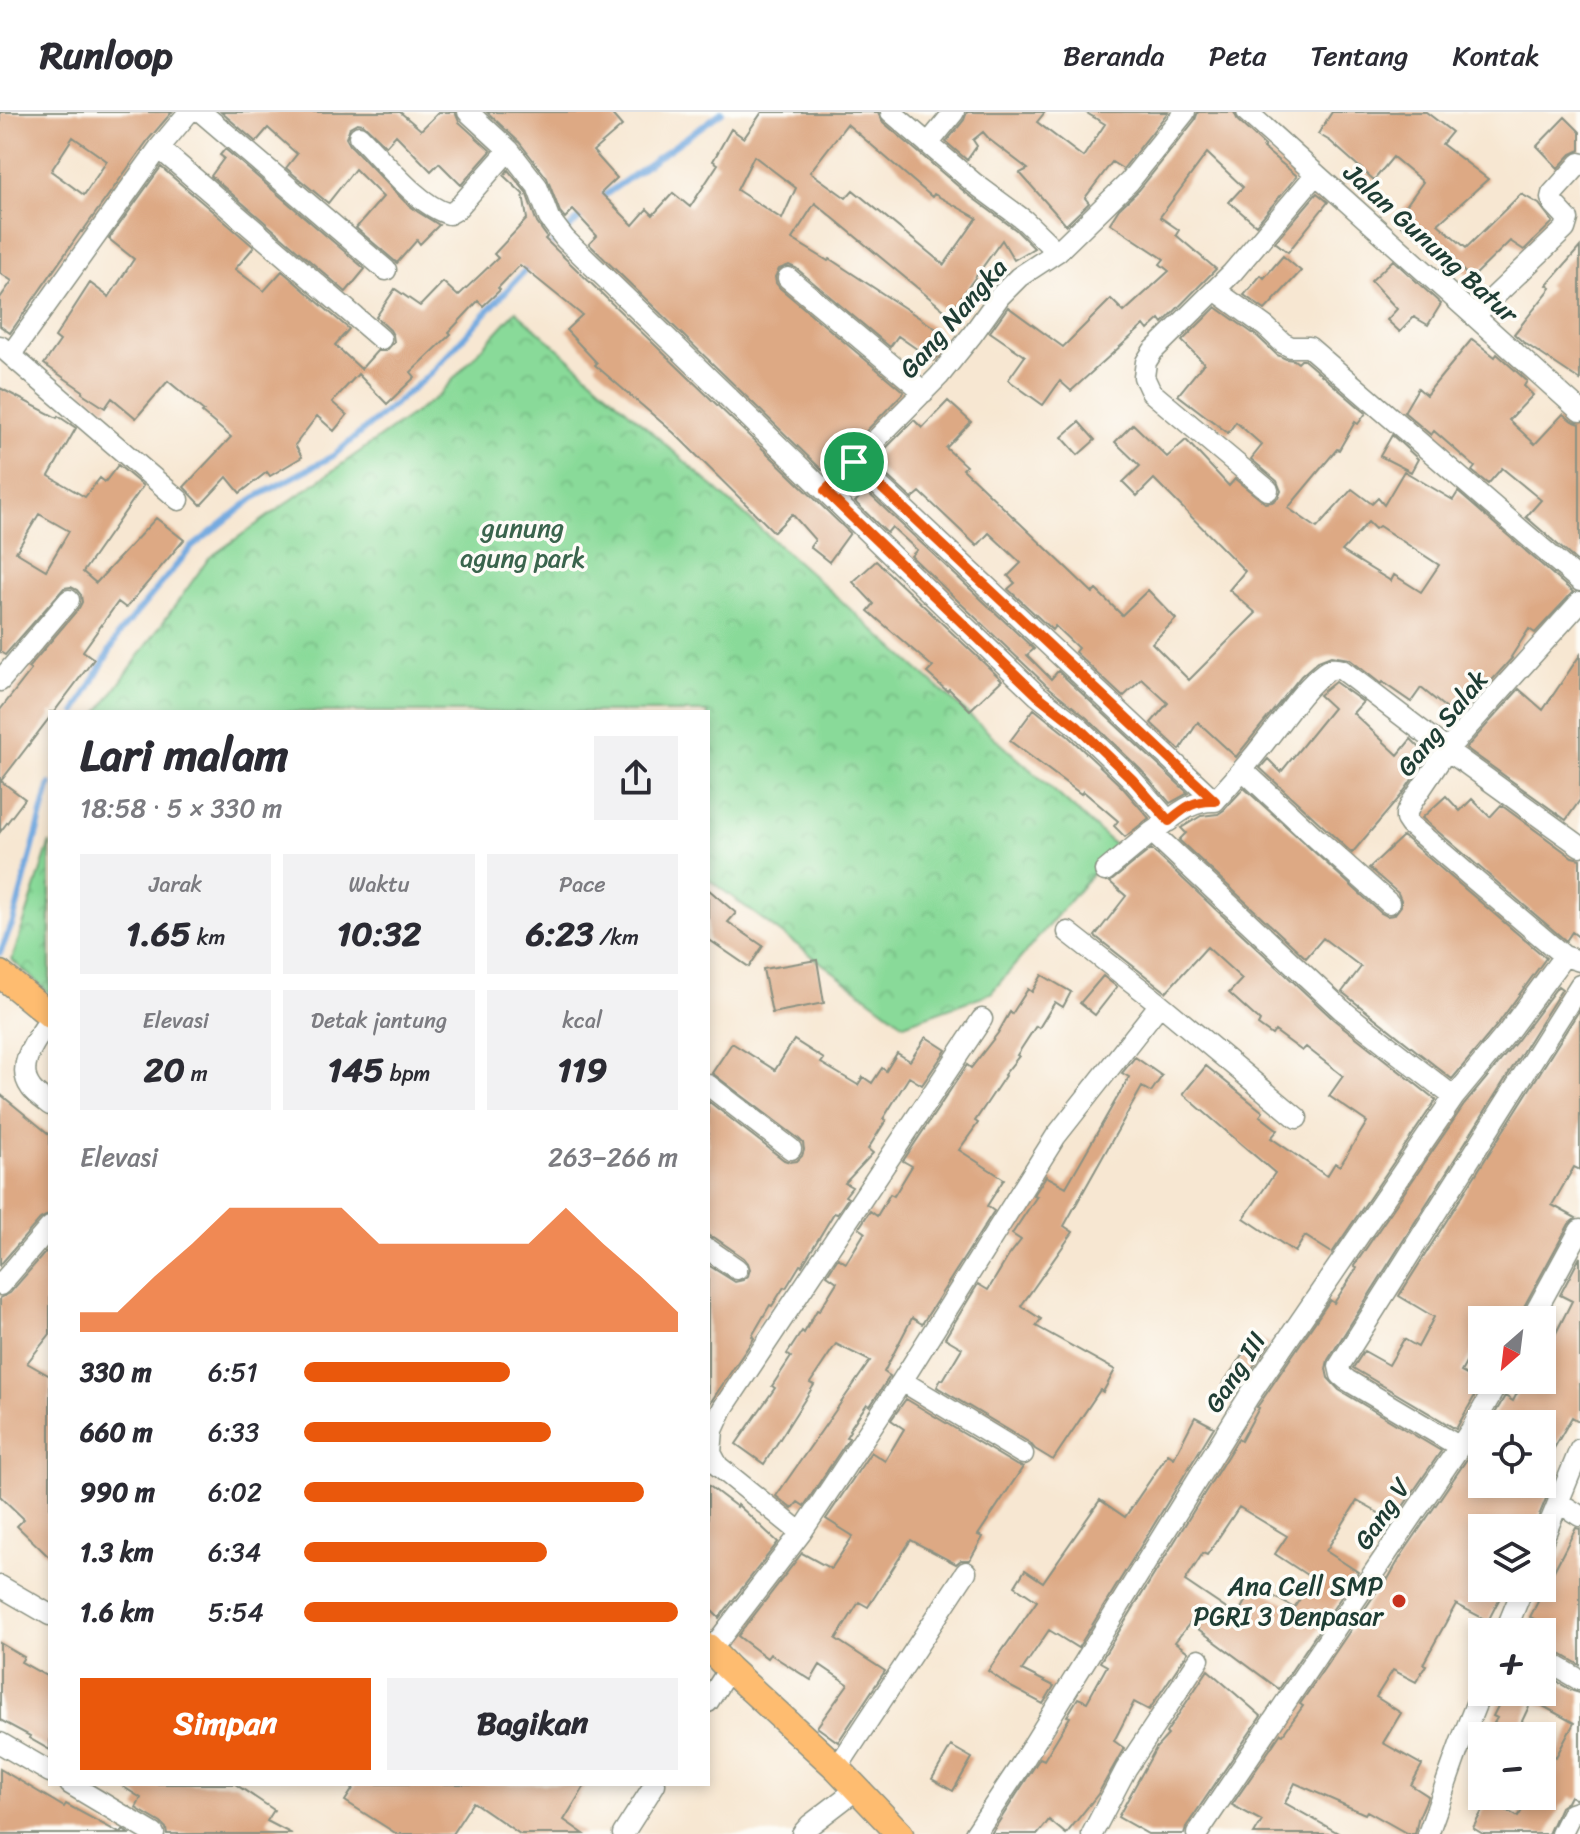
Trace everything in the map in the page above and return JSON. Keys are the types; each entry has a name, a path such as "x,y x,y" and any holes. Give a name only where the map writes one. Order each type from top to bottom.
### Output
{"main road":[{"path":"1,974 48,1015"},
{"path":"716,1655 837,1768 900,1834"}],"street":[{"path":"179,500 6,350 189,112"},
{"path":"201,112 386,270"},
{"path":"468,112 509,150 537,186 549,218 565,239 1037,695 1078,727 1132,779 1160,827 1341,1009 1454,1097"},
{"path":"891,112 974,183 1024,220 1057,252"},
{"path":"928,144 954,112"},
{"name":"Gang Nangka","path":"825,491 924,392 1000,296 1019,277 1057,252 1129,182 1185,112"},
{"name":"Jalan Gunung Batur","path":"1247,112 1580,411"},
{"path":"359,136 421,200 449,214 509,150"},
{"path":"159,148 381,339"},
{"path":"1474,316 1565,229 1568,219 1551,198 1580,163"},
{"path":"1268,490 1151,392 1144,377 1146,362 1153,351 1232,273 1316,174"},
{"path":"788,278 924,392"},
{"path":"1215,290 1283,343 1291,347 1309,347 1580,581"},
{"path":"854,462 1215,801"},
{"path":"3,673 69,600"},
{"name":"Gang Salak","path":"1572,958 1410,825 1406,814 1447,750 1580,602"},
{"path":"1105,871 1191,804 1215,801 1296,702 1332,668 1342,670 1580,846"},
{"path":"1243,770 1389,903"},
{"path":"1068,932 1297,1118"},
{"name":"Gang III","path":"975,1834 1249,1396 1454,1097 1572,958"},
{"path":"1460,1447 1347,1380 1341,1375 1339,1366 1580,985"},
{"path":"710,1690 716,1655 902,1381 1056,1136 1160,1004"},
{"path":"801,1533 718,1466 711,1453 713,1430 723,1408 982,1019"},
{"path":"48,1020 28,1053 25,1072 30,1087 48,1103"},
{"path":"710,1087 791,1149"},
{"path":"0,1285 48,1229"},
{"path":"1539,1306 1580,1230"},
{"path":"710,1250 737,1269"},
{"path":"902,1381 1023,1454"},
{"name":"Gang V","path":"1197,1834 1460,1447 1491,1394"},
{"path":"1553,1514 1580,1449"},
{"path":"1558,1502 1580,1516"},
{"path":"837,1768 966,1572"},
{"path":"0,1586 48,1614"},
{"path":"1092,1834 1126,1769 1199,1659"},
{"path":"1556,1666 1580,1680"},
{"path":"1428,1834 1475,1706"},
{"path":"0,1743 48,1771"},
{"path":"73,1786 154,1834"},
{"path":"623,1834 654,1786"},
{"path":"802,1834 857,1789"},
{"path":"1561,1834 1571,1814 1580,1811"}],"green space":[{"name":"gunung agung park","path":"516,311 1116,846 991,993 904,1024 710,880 710,710 100,710 209,558 437,397"},
{"path":"48,848 48,992 12,960"}],"building":[{"path":"0,112 172,112 81,231 10,333 0,326 0,298 12,281 0,273","holes":["73,137 107,161 84,195 51,171"]},
{"path":"221,112 400,112 421,130 439,112 455,112 459,122 491,151 461,185 439,163 431,171 396,135 386,146 363,124 350,127 346,138 350,145 405,202 439,225 420,244 417,240 397,263 356,228 383,197 355,169 328,203 286,168 297,154 268,128 256,142"},
{"path":"487,112 610,112 622,126 593,151 617,178 601,193 633,225 647,209 653,215 673,193 690,207 718,164 713,161 731,129 744,138 762,112 878,112 883,122 1034,248 1014,260 1002,240 949,314 815,203 792,239 828,261 830,259 938,330 936,333 950,342 934,361 898,336 890,347 796,268 789,265 779,269 775,277 780,288 904,392 846,452 843,449 822,470 589,244 597,236 573,210 565,218 560,212 547,178 519,142","holes":["847,124 932,197 934,194 977,218 944,265 853,190 846,198 810,172","754,156 796,188 782,219 737,190"]},
{"path":"967,112 1045,112 1037,122 1083,157 1105,124 1085,112 1168,112 1123,169 1112,162 1085,198 1089,203 1066,225 1020,173 1028,169 983,132 973,140 977,146 967,160 946,142"},
{"path":"1198,112 1234,112 1238,121 1265,146 1263,148 1297,176 1256,225 1229,202 1243,187 1207,153 1160,217 1179,230 1176,235 1216,269 1163,323 1160,319 1148,330 1144,325 1071,391 1060,381 1043,405 1008,380 1025,356 990,332 1008,307 1063,347 1111,299 1124,312 1169,271 1160,264 1164,259 1110,223 1195,120"},
{"path":"1332,112 1426,112 1452,132 1442,144 1488,179 1438,224 1466,248 1521,194 1539,204 1553,222 1524,250 1510,241 1471,279 1445,252 1443,254 1395,221 1423,182 1393,157 1374,180 1318,134"},
{"path":"1565,117 1580,132 1580,150 1571,154 1558,168 1537,146"},
{"path":"225,149 365,269 346,292 211,176 224,158 220,155"},
{"path":"161,167 254,247 235,269 264,291 282,271 349,329 335,345 361,369 377,351 386,351 394,342 390,330 376,317 395,289 420,306 443,282 458,296 498,258 494,254 527,219 523,194 504,176 508,170 526,192 537,223 547,237 545,239 850,533 829,562 810,547 815,540 792,514 774,532 674,433 595,365 597,363 566,330 582,315 520,265 483,306 478,301 449,332 451,334 411,372 415,377 387,404 358,374 332,402 347,415 334,431 317,416 295,445 302,457 270,476 267,472 240,493 227,477 201,505 184,487 231,437 202,413 204,411 168,381 136,418 112,398 105,408 44,364 60,341 55,337 90,283 109,297 134,259 109,239"},
{"path":"1317,193 1328,202 1288,252 1275,242"},
{"path":"1580,247 1580,380 1514,334 1551,288 1547,285"},
{"path":"1283,256 1301,271 1265,310 1244,295"},
{"path":"1393,260 1441,304 1428,325 1414,317 1400,332 1387,320 1397,309 1371,281"},
{"path":"1216,307 1277,355 1298,363 1304,360 1366,413 1358,424 1355,422 1339,450 1288,508 1317,528 1352,489 1372,504 1378,498 1384,505 1404,471 1453,500 1458,492 1573,592 1535,633 1529,629 1512,658 1458,718 1421,688 1411,702 1349,659 1331,656 1318,661 1301,676 1236,757 1198,722 1180,750 1151,723 1168,703 1142,679 1123,697 1075,652 1078,648 1055,626 1052,630 1008,589 1015,583 1008,576 1021,563 989,533 977,546 920,492 912,499 872,462 914,420 922,428 948,401 971,422 946,448 966,466 963,469 1093,593 1096,590 1122,615 1148,590 1176,619 1152,643 1189,680 1256,613 1229,590 1245,571 1154,479 1137,496 1123,482 1140,466 1115,442 1133,424 1167,457 1186,440 1229,486 1235,479 1265,503 1278,498 1281,491 1277,481 1251,459 1262,445 1236,422 1228,433 1178,395 1204,363 1182,341","holes":["1368,522 1375,529 1379,526 1439,565 1421,592 1394,575 1391,581 1342,551"]},
{"path":"1472,339 1495,357 1497,354 1527,381 1524,386 1533,395 1509,420 1535,444 1563,414 1580,424 1580,564 1526,517 1541,500 1502,468 1488,484 1472,471 1475,467 1434,431 1431,435 1404,412 1418,388 1426,395"},
{"path":"0,388 76,428 49,476 85,497 100,478 105,482 118,465 143,486 83,572 96,583 156,518 184,540 126,608 118,602 83,651 94,659 56,710 48,710 48,720 1,781 25,799 0,832 0,710 31,670 28,668 79,608 82,602 77,590 64,588 5,655 0,652","holes":["39,514 69,531 46,570 16,552"]},
{"path":"1079,422 1095,440 1078,455 1062,437"},
{"path":"1392,435 1418,459 1411,472 1380,456"},
{"path":"866,491 1034,649 1027,655 1051,679 1058,671 1188,793 1170,803 1087,718 1046,685 911,556 917,550 892,527 887,533 855,502"},
{"path":"876,561 1002,680 970,710 927,673 933,667 868,611 874,604 853,582"},
{"path":"1580,655 1580,800 1566,820 1466,748 1519,689 1543,710"},
{"path":"1335,682 1363,702 1353,713 1398,755 1411,739 1428,756 1400,797 1352,853 1260,768 1268,759 1281,772 1333,708 1319,695"},
{"path":"1034,709 1123,788 1149,818 1125,837 1114,826 1118,821 1083,791 1081,794 1010,741"},
{"path":"1244,788 1381,913 1394,915 1401,906 1401,900 1398,893 1369,868 1403,836 1546,958 1497,1025 1452,1079 1342,992 1361,967 1323,938 1306,958 1179,840 1186,833 1181,828 1201,816 1218,814"},
{"path":"1446,796 1460,811 1472,799 1490,817 1501,805 1572,857 1580,859 1580,938 1572,932 1566,941 1422,818"},
{"path":"1151,849 1333,1019 1436,1100 1332,1253 1305,1236 1295,1252 1244,1218 1275,1173 1183,1094 1206,1066 1263,1112 1260,1116 1278,1130 1271,1138 1327,1176 1335,1163 1340,1166 1367,1122 1329,1096 1343,1076 1306,1047 1302,1051 1275,1031 1272,1035 1258,1025 1260,1021 1229,993 1242,979 1207,947 1166,992 1095,936 1126,896 1110,882"},
{"path":"710,891 736,913 728,922 763,946 749,967 710,940"},
{"path":"817,960 824,1003 772,1013 763,969"},
{"path":"1042,975 1071,992 1063,1007 1055,1002 1039,1028 1036,1026 959,1150 1004,1179 987,1206 994,1211 922,1324 912,1318 884,1372 890,1376 849,1430 846,1437 849,1438 804,1506 798,1502 792,1509 776,1496 870,1361 836,1344 764,1464 736,1444 775,1388 772,1386 791,1357 787,1354 837,1282 827,1275 838,1258 846,1263 865,1232 859,1228 870,1211 877,1216 890,1194 894,1196 912,1166 903,1161 967,1065 971,1068 1010,1012 1012,1014 1028,989 1032,992"},
{"path":"1103,976 1117,987 1095,1015 1080,1003"},
{"path":"1558,986 1562,989 1328,1360 1326,1369 1328,1378 1339,1390 1441,1451 1393,1521 1357,1501 1326,1551 1358,1572 1279,1689 1190,1623 1175,1642 1188,1652 1149,1710 1134,1702 1114,1741 1124,1748 1098,1794 1066,1834 1049,1820 1038,1834 991,1834 1040,1758 1044,1760 1078,1698 1087,1702 1107,1666 1100,1662 1238,1439 1241,1441 1257,1407 1330,1300 1334,1303 1357,1268 1354,1266 1464,1105","holes":["1239,1507 1287,1536 1275,1554 1313,1579 1294,1608 1254,1585 1237,1616 1185,1581 1203,1553 1207,1555"]},
{"path":"1580,1009 1580,1170 1574,1167 1552,1205 1576,1218 1569,1224 1524,1306 1468,1306 1468,1359 1461,1372 1468,1376 1468,1394 1476,1394 1456,1429 1353,1368 1364,1351 1389,1365 1404,1339 1418,1347 1434,1317 1399,1296"},
{"path":"926,1037 946,1050 922,1085 909,1077 868,1149 873,1153 845,1183 852,1187 845,1196 848,1198 837,1214 834,1213 786,1288 770,1305 752,1336 754,1338 710,1403 710,1266 735,1282 748,1276 750,1269 744,1258 710,1237 710,1103 784,1160 797,1161 804,1150 799,1139 712,1073 732,1043 775,1070 794,1040 824,1059 821,1063 858,1085 863,1077 872,1083 882,1068 886,1071 897,1053 910,1061"},
{"path":"1135,1057 1162,1076 1151,1092 1142,1087 1064,1226 1073,1232 1021,1306 1041,1319 1036,1326 1115,1370 1103,1392 1100,1390 1053,1460 937,1387 962,1348 945,1338 978,1284 988,1290 1021,1240 1012,1234 1046,1176 1066,1187 1129,1077 1122,1073"},
{"path":"0,1094 48,1133 48,1215 40,1219 0,1265"},
{"path":"48,1249 48,1337 27,1363 48,1375 48,1556 17,1526 24,1519 0,1496 0,1298 10,1293"},
{"path":"1580,1257 1580,1422 1572,1417 1556,1445 1556,1410 1497,1410 1505,1396 1513,1401 1517,1394 1556,1394 1556,1333 1572,1301 1560,1295"},
{"path":"1256,1335 1269,1344 1235,1393 1222,1385"},
{"path":"906,1399 1023,1467 978,1535 983,1537 970,1560 961,1560 956,1564 911,1540 868,1607 859,1602 836,1639 885,1671 838,1742 817,1727 848,1684 820,1665 811,1680 770,1654 767,1658 738,1636 802,1553 831,1569 853,1536 826,1519 871,1452 885,1461 904,1429 891,1420"},
{"path":"1195,1417 1214,1427 1078,1648 1049,1630 1022,1670 1054,1686 1043,1704 988,1671 1037,1601 1015,1586 1025,1570 1043,1582 1100,1500 1125,1517 1168,1454 1174,1458"},
{"path":"1468,1458 1468,1498 1546,1498 1540,1514 1468,1514 1468,1602 1498,1602 1490,1618 1482,1618 1456,1604 1416,1682 1393,1670 1376,1697 1401,1713 1383,1743 1422,1765 1411,1785 1428,1796 1415,1834 1408,1834 1367,1811 1365,1814 1295,1783 1285,1803 1340,1834 1254,1834 1262,1821 1232,1805 1303,1706 1300,1704"},
{"path":"710,1487 738,1505 778,1542 719,1618 710,1609"},
{"path":"1576,1528 1580,1529 1580,1665 1556,1651 1556,1618 1530,1617 1538,1602 1556,1602 1556,1567"},
{"path":"0,1643 24,1657 21,1662 48,1677 48,1749 0,1720"},
{"path":"1208,1670 1261,1716 1184,1834 1148,1834 1118,1817 1156,1748 1168,1735 1166,1733"},
{"path":"1556,1681 1580,1693 1580,1798 1570,1796 1560,1807 1548,1834 1483,1834 1473,1828 1483,1810 1506,1810 1518,1817 1522,1810 1556,1810 1556,1757 1574,1723 1543,1706 1556,1706"},
{"path":"1498,1706 1529,1706 1522,1722 1495,1722 1497,1718 1493,1716"},
{"path":"951,1746 972,1758 953,1791 932,1779"},
{"path":"0,1769 64,1807 66,1804 121,1834 0,1834"},
{"path":"122,1786 238,1786 274,1810 267,1821 292,1834 167,1834 161,1823 136,1808 141,1798"},
{"path":"355,1786 585,1786 564,1820 584,1834 520,1834 473,1802 452,1834 397,1834 345,1801"}],"waterway":[{"path":"598,200 722,112"},
{"path":"546,250 584,214"},
{"path":"77,710 119,634 191,548 254,498 333,456 430,374 529,266"},
{"path":"0,953 13,922 48,791"}],"place":[{"name":"Ana Cell SMP PGRI 3 Denpasar","path":"1399,1601"}],"route":[{"path":"854,462 1215,801 1191,804 1169,821 1132,779 1078,727 1037,695 825,491 854,462"}]}
